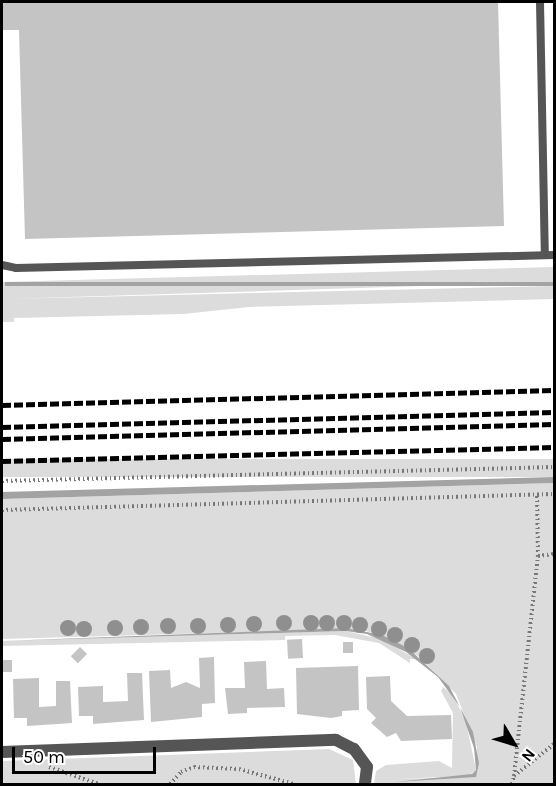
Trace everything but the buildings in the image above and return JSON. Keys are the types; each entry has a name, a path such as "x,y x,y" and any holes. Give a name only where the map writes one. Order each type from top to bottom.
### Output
{"street":[{"path":"2,752 336,740 354,749 367,767 364,784"}],"lane":[{"path":"540,2 545,255"},
{"path":"2,265 16,268 555,255"}],"path":[{"path":"2,481 555,467"},
{"path":"512,784 538,556 537,494"},
{"path":"2,510 555,494"},
{"path":"538,556 555,554"},
{"path":"514,776 555,744"},
{"path":"37,762 99,784"},
{"path":"170,784 181,772 194,767 239,769 294,784"}],"shaded area":[{"path":"554,267 554,282 5,299 554,286 554,299 249,307 183,314 14,318 14,322 2,322 2,282"},
{"path":"5,282 554,282 554,286 5,286"},
{"path":"2,459 554,459 554,477 2,477"},
{"path":"554,477 554,483 2,499 2,492"},
{"path":"554,483 554,784 374,784 376,771 386,765 439,761 452,768 453,713 441,691 443,687 453,695 466,722 476,770 468,776 395,779 476,777 477,747 456,694 418,656 382,635 357,629 2,639 2,499"},
{"path":"346,628 382,635 408,648 449,686 460,707 438,677 406,652 367,634 346,631 2,641"},
{"path":"346,631 381,639 416,659 410,659 410,663 379,643 335,635 285,636 285,640 2,646 2,641"},
{"path":"460,707 473,732 479,763 476,777 395,782 472,774 476,770 474,748"},
{"path":"329,749 353,760 356,784 2,784 2,761"}],"railway":[{"path":"2,405 554,390"},
{"path":"2,427 554,412"},
{"path":"2,439 554,424"},
{"path":"2,461 554,447"}]}
